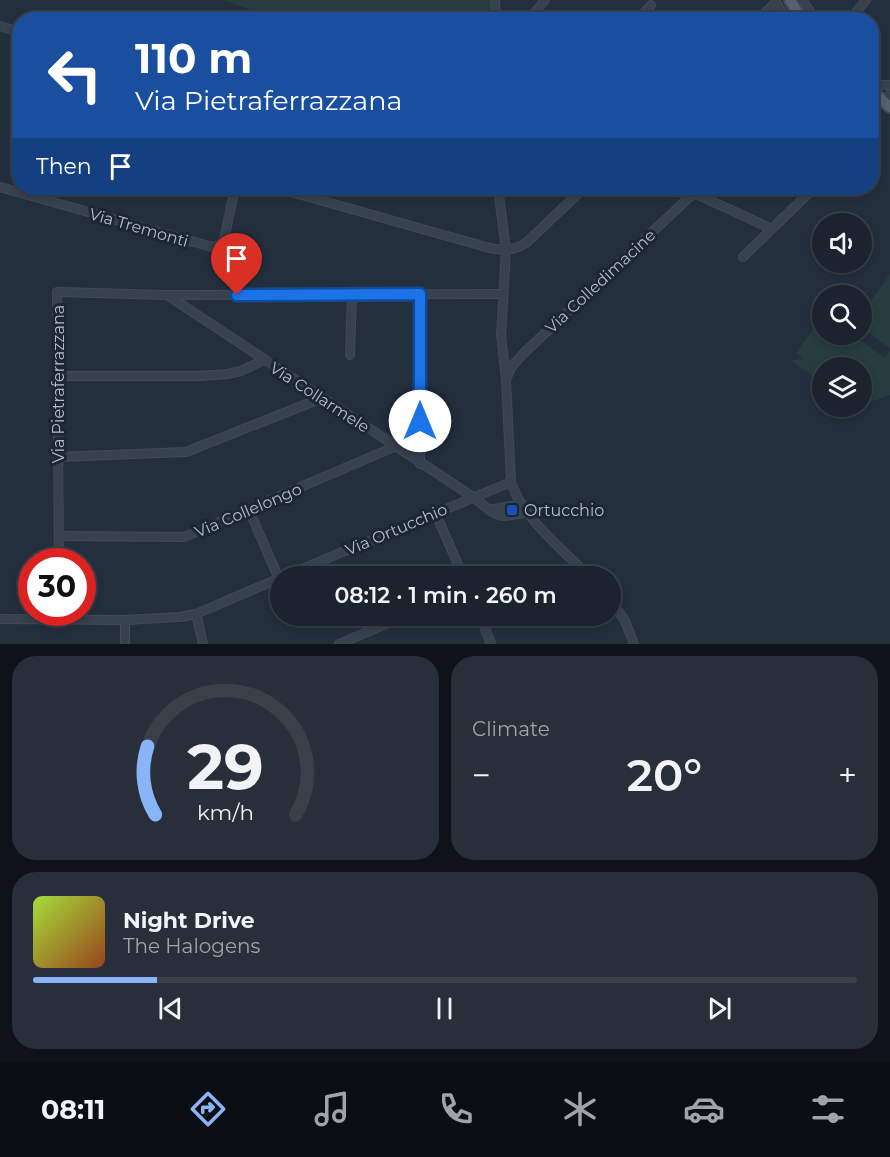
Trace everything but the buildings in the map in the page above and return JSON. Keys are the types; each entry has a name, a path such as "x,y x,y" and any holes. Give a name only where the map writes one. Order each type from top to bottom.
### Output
{"street":[{"path":"856,12 866,0"},
{"path":"766,12 776,1"},
{"path":"645,12 651,5"},
{"name":"Via Tremonti","path":"28,195 212,247 224,240 234,195"},
{"path":"302,195 486,247 506,250 526,243 577,195"},
{"path":"499,195 506,250 501,335 506,379 511,482 527,512 579,566"},
{"name":"Via Colledimacine","path":"506,379 512,366 525,352 691,195"},
{"path":"706,195 772,229"},
{"path":"743,257 807,195"},
{"name":"Via Pietraferrazzana","path":"59,548 57,292 167,295 502,294"},
{"path":"350,355 352,294"},
{"path":"420,294 420,464"},
{"name":"Via Collarmele","path":"167,295 473,497"},
{"path":"59,376 218,375 241,371 264,360"},
{"path":"58,457 186,452 322,398"},
{"name":"Via Collelongo","path":"59,536 184,537 394,447"},
{"name":"Via Ortucchio","path":"310,566 511,482"},
{"path":"473,497 499,517 505,518 527,512"},
{"path":"489,510 522,504"},
{"path":"249,510 276,566"},
{"path":"435,512 459,566"},
{"name":"Via Ortucchio","path":"96,618 125,620 196,614 270,583"},
{"path":"196,614 203,644"},
{"path":"621,615 634,644"},
{"name":"Via Ortucchio","path":"0,619 18,618"},
{"path":"124,644 125,620"},
{"path":"339,644 381,626"},
{"path":"484,626 491,644"}],"green space":[{"path":"223,0 493,0 494,12 256,12"},
{"path":"890,274 890,348 872,336 872,299"},
{"path":"812,331 812,345 867,345 884,357 890,351 890,395 872,401 872,357 812,357 812,375 790,360 803,359 796,353"}],"place":[{"name":"Ortucchio","path":"512,510"}],"route":[{"path":"237,295 420,294 420,421"}]}
